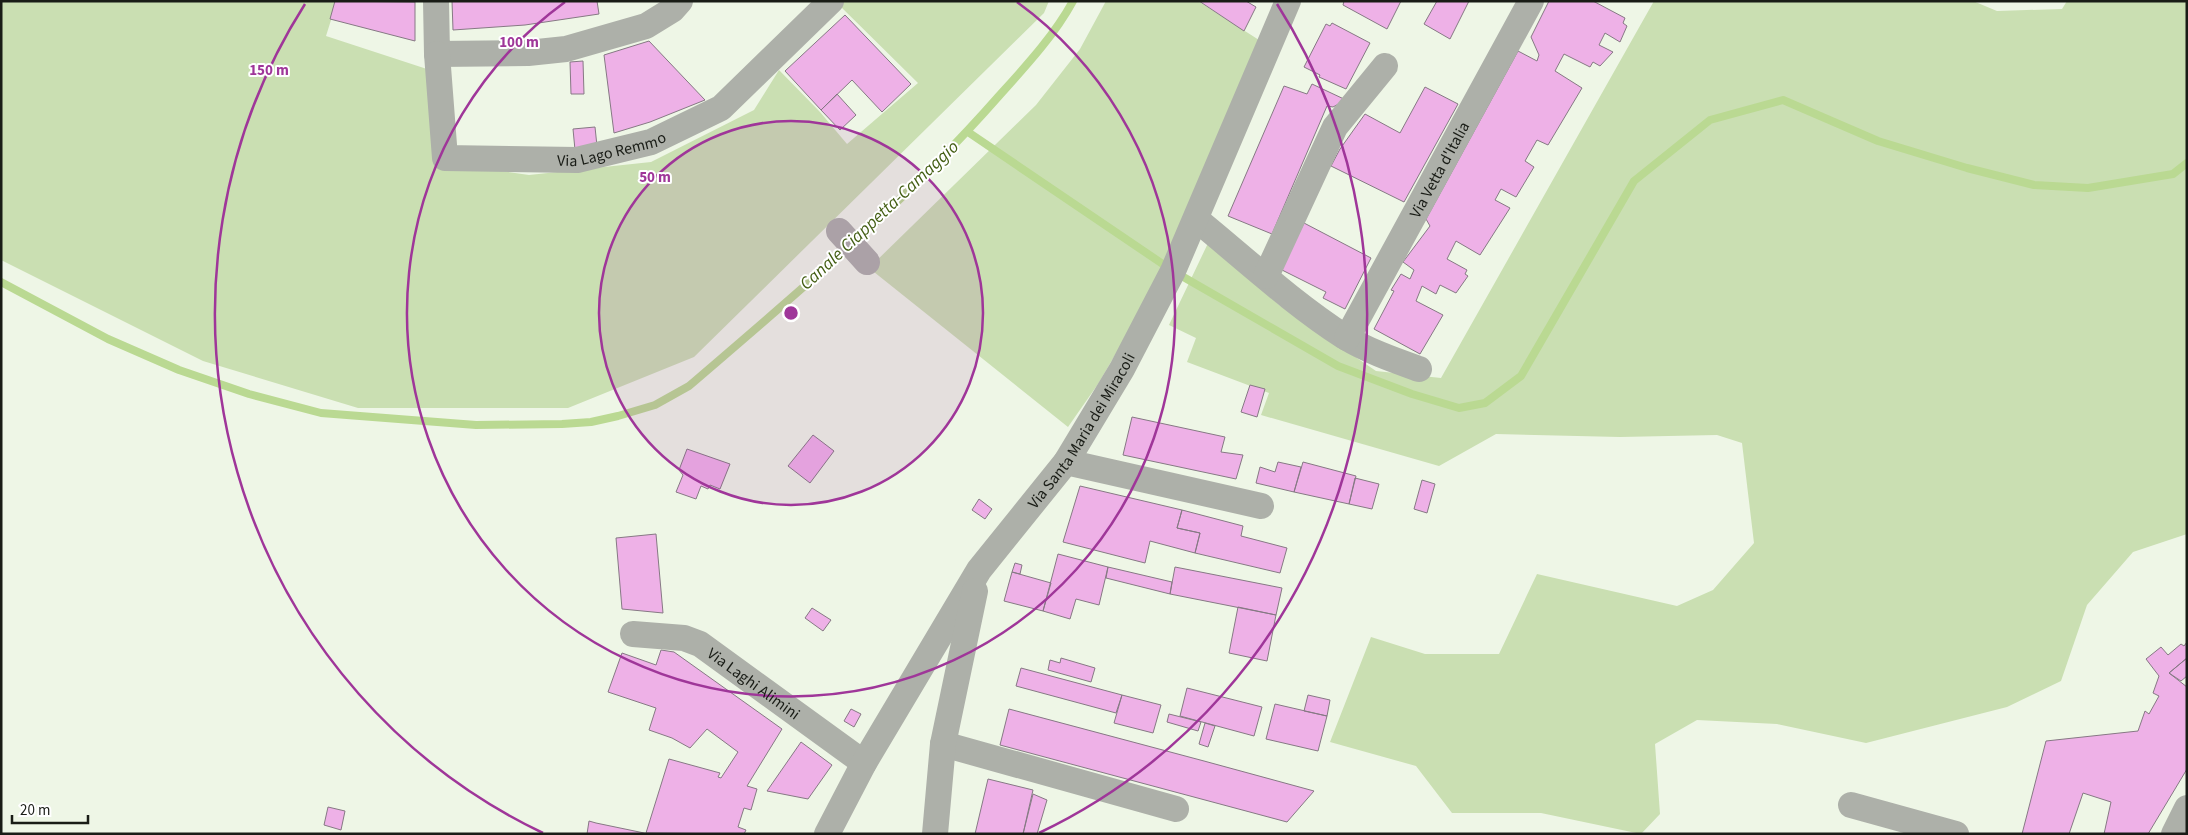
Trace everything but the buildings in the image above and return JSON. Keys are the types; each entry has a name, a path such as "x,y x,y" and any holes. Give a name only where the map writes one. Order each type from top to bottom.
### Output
{"street":[{"path":"436,1 437,54 528,53 566,49 646,26 672,10 680,1"},
{"name":"Via Lago Remmo","path":"437,54 445,158 578,160 651,142 721,108 831,1"},
{"name":"Via Santa Maria dei Miracoli","path":"827,834 864,763 979,570 1066,462 1122,369 1173,271 1288,1"},
{"name":"Via Vetta d'Italia","path":"1347,338 1531,1"},
{"path":"1266,276 1335,127 1384,66"},
{"path":"1196,218 1322,322 1378,354 1419,369"},
{"path":"839,231 867,262"},
{"path":"1066,462 1261,506"},
{"path":"935,834 943,744 979,570"},
{"name":"Via Laghi Alimini","path":"633,634 684,638 700,644 864,763"},
{"path":"943,744 1176,809"},
{"path":"1851,805 1956,834"},
{"path":"2174,834 2187,808"}],"green space":[{"path":"1,1 337,1 326,36 433,71 441,162 529,175 651,162 754,110 779,70 820,112 847,144 918,83 839,5 843,1 1049,1 1044,13 694,357 568,408 358,408 203,361 1,260"},
{"path":"1106,1 1198,1 1259,40 1148,299 1098,384 1068,427 869,268 1036,105 1080,49"},
{"path":"1654,1 1973,1 1997,11 2062,9 2067,1 2187,1 2187,534 2133,552 2087,605 2061,681 2007,707 1866,743 1777,724 1697,720 1655,744 1660,814 1641,834 1541,813 1452,813 1416,766 1330,742 1371,637 1425,654 1499,654 1537,574 1677,606 1713,590 1754,543 1742,443 1717,435 1620,437 1496,434 1439,466 1261,415 1269,393 1187,362 1196,338 1169,325 1210,239 1279,305 1376,371 1441,378"}],"waterway":[{"name":"Canale Ciappetta-Camaggio","path":"1,282 108,339 179,370 249,394 321,413 476,425 562,424 591,422 618,416 655,405 689,386 849,247 926,174 962,136 1038,51 1057,27 1073,1"},
{"path":"968,132 1173,271 1338,366 1412,394 1459,408 1485,403 1521,376 1634,181 1710,120 1783,100 1878,141 1967,168 2034,185 2088,188 2173,174 2187,163"}]}
